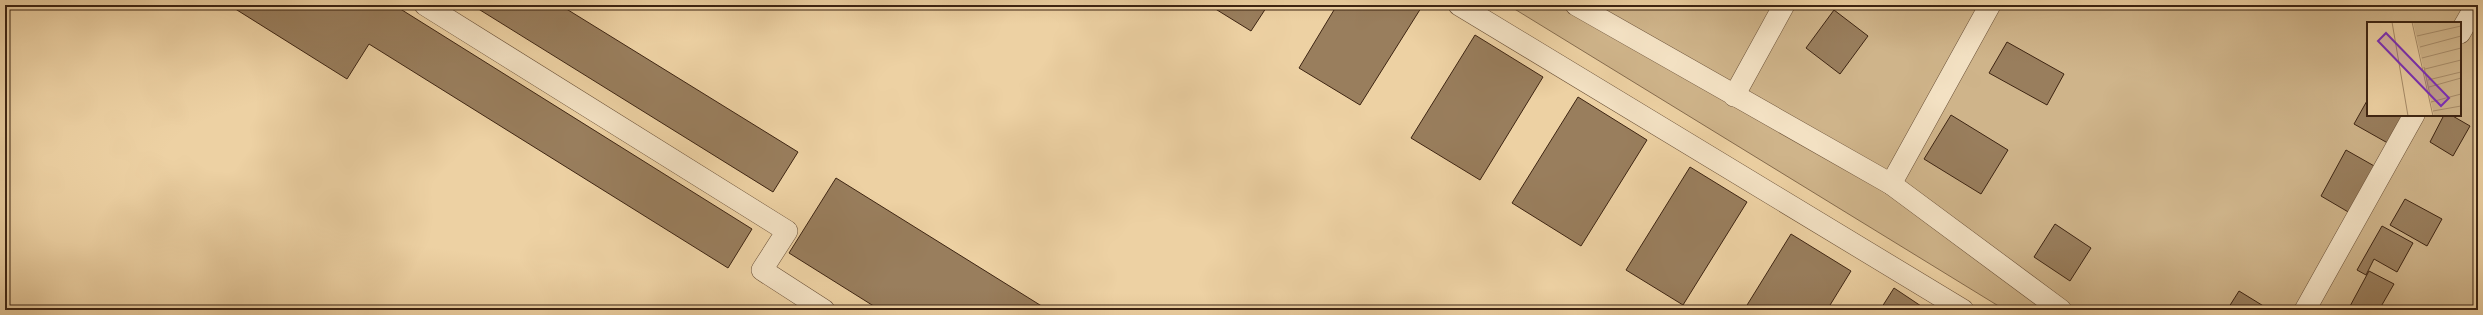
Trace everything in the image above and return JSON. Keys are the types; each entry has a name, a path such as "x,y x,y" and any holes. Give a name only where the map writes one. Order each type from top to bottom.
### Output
{"lane":[{"path":"425,5 787,232 762,270 824,310"},
{"path":"1459,5 1963,310"},
{"path":"1576,5 1891,184 2061,310"},
{"path":"1734,96 1784,5"},
{"path":"1891,184 1990,5"},
{"path":"2461,31 2476,5"},
{"path":"2305,310 2413,116"}],"shaded area":[{"path":"1508,5 2478,5 2478,310 2005,310"}],"building":[{"path":"229,5 394,5 752,229 728,268 369,44 347,79"},
{"path":"472,5 560,5 798,152 773,192"},
{"path":"1209,5 1268,5 1251,31"},
{"path":"1337,5 1416,5 1421,8 1360,105 1299,68"},
{"path":"1834,10 1868,36 1840,74 1806,48"},
{"path":"1475,35 1543,77 1480,180 1411,138"},
{"path":"2007,42 2064,74 2047,105 1989,73"},
{"path":"1578,97 1647,140 1581,246 1512,203"},
{"path":"2367,101 2367,116 2409,116 2393,146 2354,124"},
{"path":"1951,115 2008,150 1981,194 1924,159"},
{"path":"2443,116 2453,116 2470,126 2453,156 2430,142"},
{"path":"2346,150 2376,167 2350,213 2321,196"},
{"path":"1690,167 1747,202 1683,305 1626,270"},
{"path":"836,178 1048,310 880,310 789,253"},
{"path":"2405,199 2442,219 2427,246 2390,225"},
{"path":"2055,224 2091,248 2070,281 2034,257"},
{"path":"2382,226 2413,243 2397,272 2374,259 2366,275 2357,270"},
{"path":"1791,234 1851,271 1827,310 1744,310"},
{"path":"2369,271 2394,284 2379,310 2352,310 2349,308"},
{"path":"1894,288 1927,310 1880,310"},
{"path":"2239,291 2270,310 2227,310"}]}
